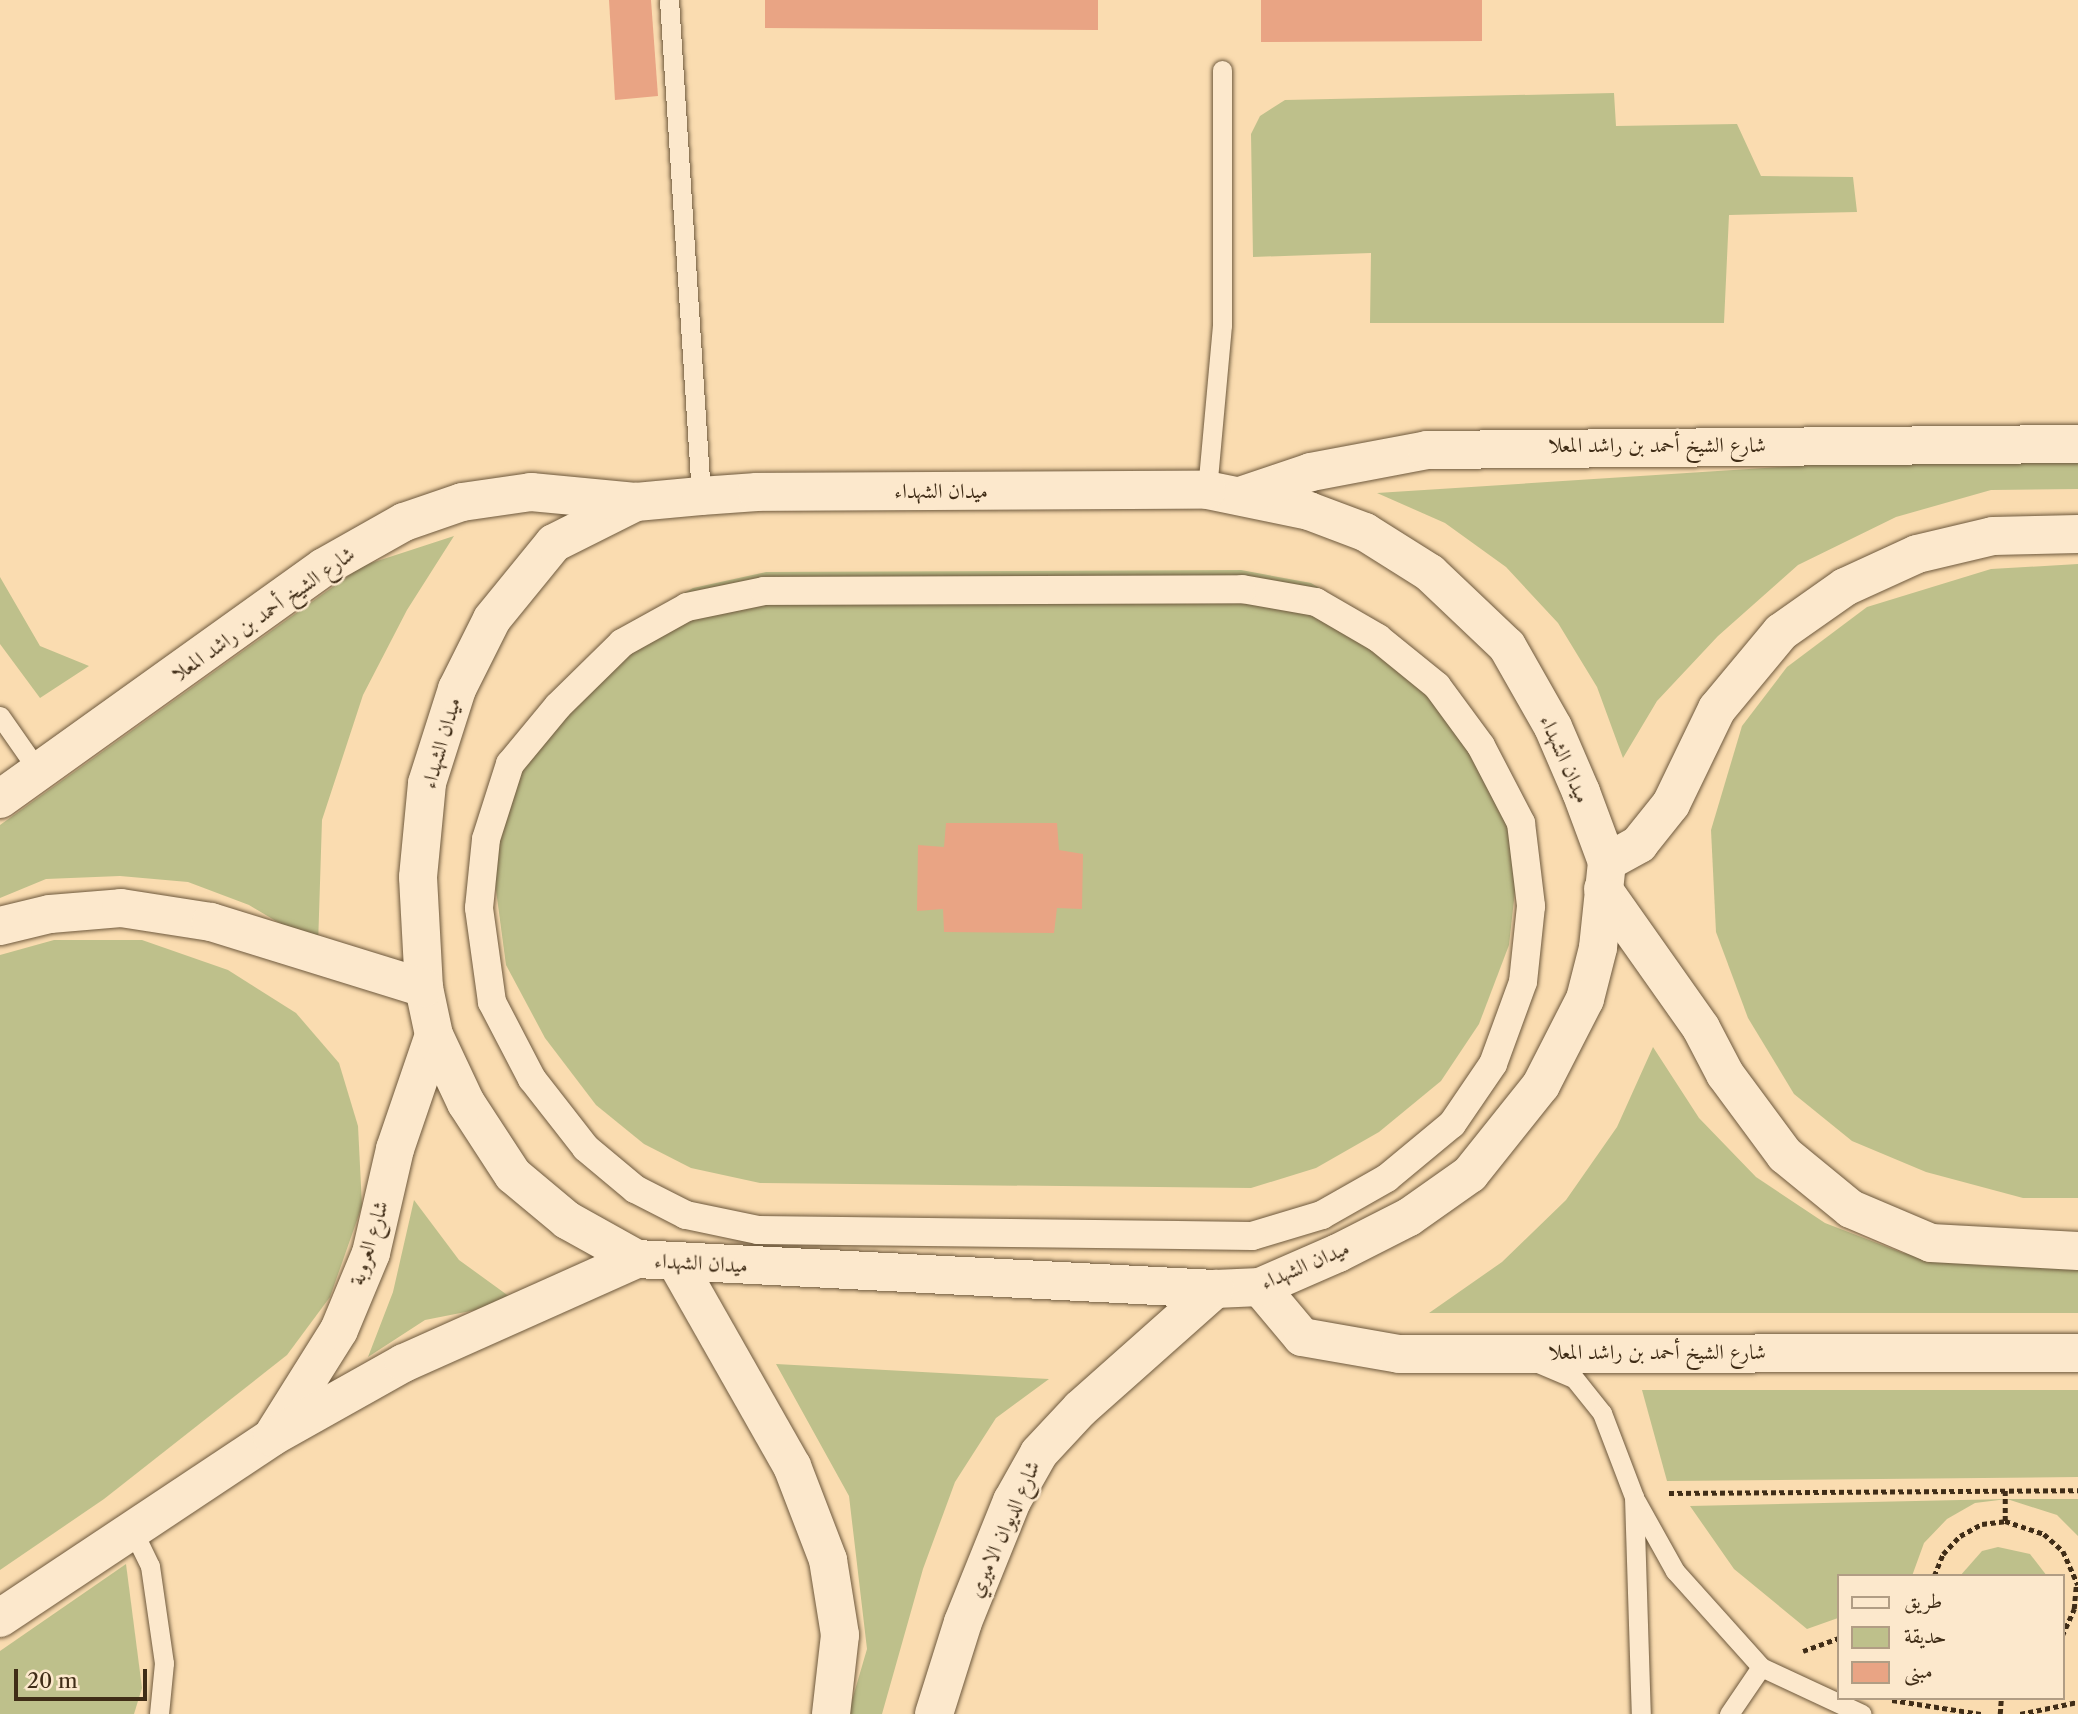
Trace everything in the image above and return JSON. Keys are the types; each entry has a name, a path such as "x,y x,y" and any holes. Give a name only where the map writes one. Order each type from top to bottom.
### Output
{"main road":[{"name":"شارع الشيخ أحمد بن راشد المعلا","path":"1225,493 1311,472 1427,450 2078,444"},
{"name":"شارع الشيخ أحمد بن راشد المعلا","path":"0,799 324,567 404,522 462,502 531,492 636,502"},
{"name":"ميدان الشهداء","path":"757,492 1225,493 1309,511 1365,532 1430,573 1507,646 1553,727 1605,875 1598,948 1586,999 1541,1085 1470,1174 1409,1217 1260,1287 1215,1289 637,1259 567,1220 513,1175 466,1103 434,1035 424,988 418,877 427,783 457,689 492,619 554,544 636,502 701,496 757,492"},
{"path":"2078,534 1993,536 1917,554 1845,587 1781,632 1717,709 1671,804 1639,844 1605,875 1700,1028 1725,1074 1785,1155 1851,1209 1931,1243 2078,1251"},
{"path":"0,926 50,914 121,908 211,922 424,988"},
{"name":"شارع العروبة","path":"272,1437 339,1330 371,1253 395,1149 434,1035"},
{"name":"شارع العروبة","path":"0,1618 131,1527 272,1437 404,1363 637,1259"},
{"path":"676,1262 792,1466 828,1559 840,1635 831,1714"},
{"name":"شارع الشيخ أحمد بن راشد المعلا","path":"1260,1287 1303,1337 1399,1354 2078,1353"},
{"name":"شارع الديوان الاميري","path":"934,1714 963,1622 1012,1501 1039,1453 1080,1409 1215,1289"}],"street":[{"path":"1242,589 1316,602 1378,638 1437,686 1480,746 1521,823 1531,906 1523,982 1493,1064 1452,1124 1387,1178 1322,1215 1252,1236 1118,1235 758,1230 686,1215 635,1189 586,1148 532,1079 492,1002 479,908 486,839 510,764 558,706 622,643 688,607 764,591 1242,589"}],"lane":[{"path":"669,0 701,496"},
{"path":"1222,70 1225,493"},
{"path":"0,716 39,772"},
{"path":"1515,1352 1574,1378 1602,1413 1634,1497 1675,1571 1761,1667 1862,1714"},
{"path":"1634,1497 1641,1714"},
{"path":"131,1527 150,1566 164,1663 159,1714"},
{"path":"1730,1714 1761,1667"}],"path":[{"path":"2005,1521 2006,1490"},
{"path":"1670,1493 2078,1490"},
{"path":"1935,1574 1943,1554 1960,1536 1982,1524 2005,1521 2044,1534 2063,1551 2077,1585 2074,1609 2064,1632"},
{"path":"1797,1653 1836,1639"},
{"path":"1894,1700 1919,1707 1981,1714"},
{"path":"2020,1714 2078,1702"}],"green space":[{"path":"1614,93 1616,126 1737,124 1761,176 1853,177 1857,212 1729,215 1724,323 1370,323 1371,253 1253,257 1251,134 1260,116 1285,100"},
{"path":"2078,458 2078,489 1991,490 1896,517 1798,565 1718,636 1657,701 1623,758 1597,687 1558,623 1506,567 1445,523 1377,493 1889,460"},
{"path":"454,536 407,610 363,695 322,820 318,946 249,905 188,882 120,876 46,879 0,898 0,825 362,566"},
{"path":"2078,564 2078,1198 2023,1198 1926,1172 1852,1141 1794,1094 1748,1018 1716,932 1711,830 1742,726 1787,667 1867,607 1991,569"},
{"path":"1241,570 1311,583 1370,618 1507,795 1517,873 1509,945 1479,1024 1441,1081 1379,1132 1316,1168 1251,1188 760,1183 691,1168 644,1144 596,1105 545,1038 506,965 494,875 501,809 524,738 631,622 693,588 766,572"},
{"path":"0,577 40,646 89,666 40,698 0,644"},
{"path":"54,940 142,940 228,970 296,1013 339,1063 358,1126 362,1206 330,1297 287,1355 104,1499 0,1570 0,955"},
{"path":"1653,1047 1699,1118 1756,1177 1825,1223 1903,1253 1985,1266 2078,1266 2078,1313 1429,1313 1502,1262 1566,1200 1617,1127"},
{"path":"414,1200 459,1260 517,1302 425,1320 368,1357 393,1292"},
{"path":"776,1364 1049,1379 996,1418 955,1482 923,1569 882,1714 848,1714 867,1649 849,1496"},
{"path":"1642,1390 2078,1390 2078,1477 1667,1481"},
{"path":"2007,1499 2078,1499 2078,1536 2057,1515"},
{"path":"2007,1499 1975,1503 1947,1519 1924,1543 1913,1574 1836,1574 1836,1619 1807,1629 1734,1569 1690,1506"},
{"path":"1998,1547 2030,1554 2045,1574 1962,1574 1982,1551"},
{"path":"126,1564 142,1688 134,1714 0,1714 0,1651"}],"building":[{"path":"609,0 651,0 658,96 615,100"},
{"path":"765,0 1098,0 1098,30 765,28"},
{"path":"1261,0 1482,0 1482,41 1261,42"},
{"path":"946,823 1057,823 1059,850 1083,854 1082,909 1057,908 1054,933 944,932 943,909 917,911 918,845 944,847"}]}
